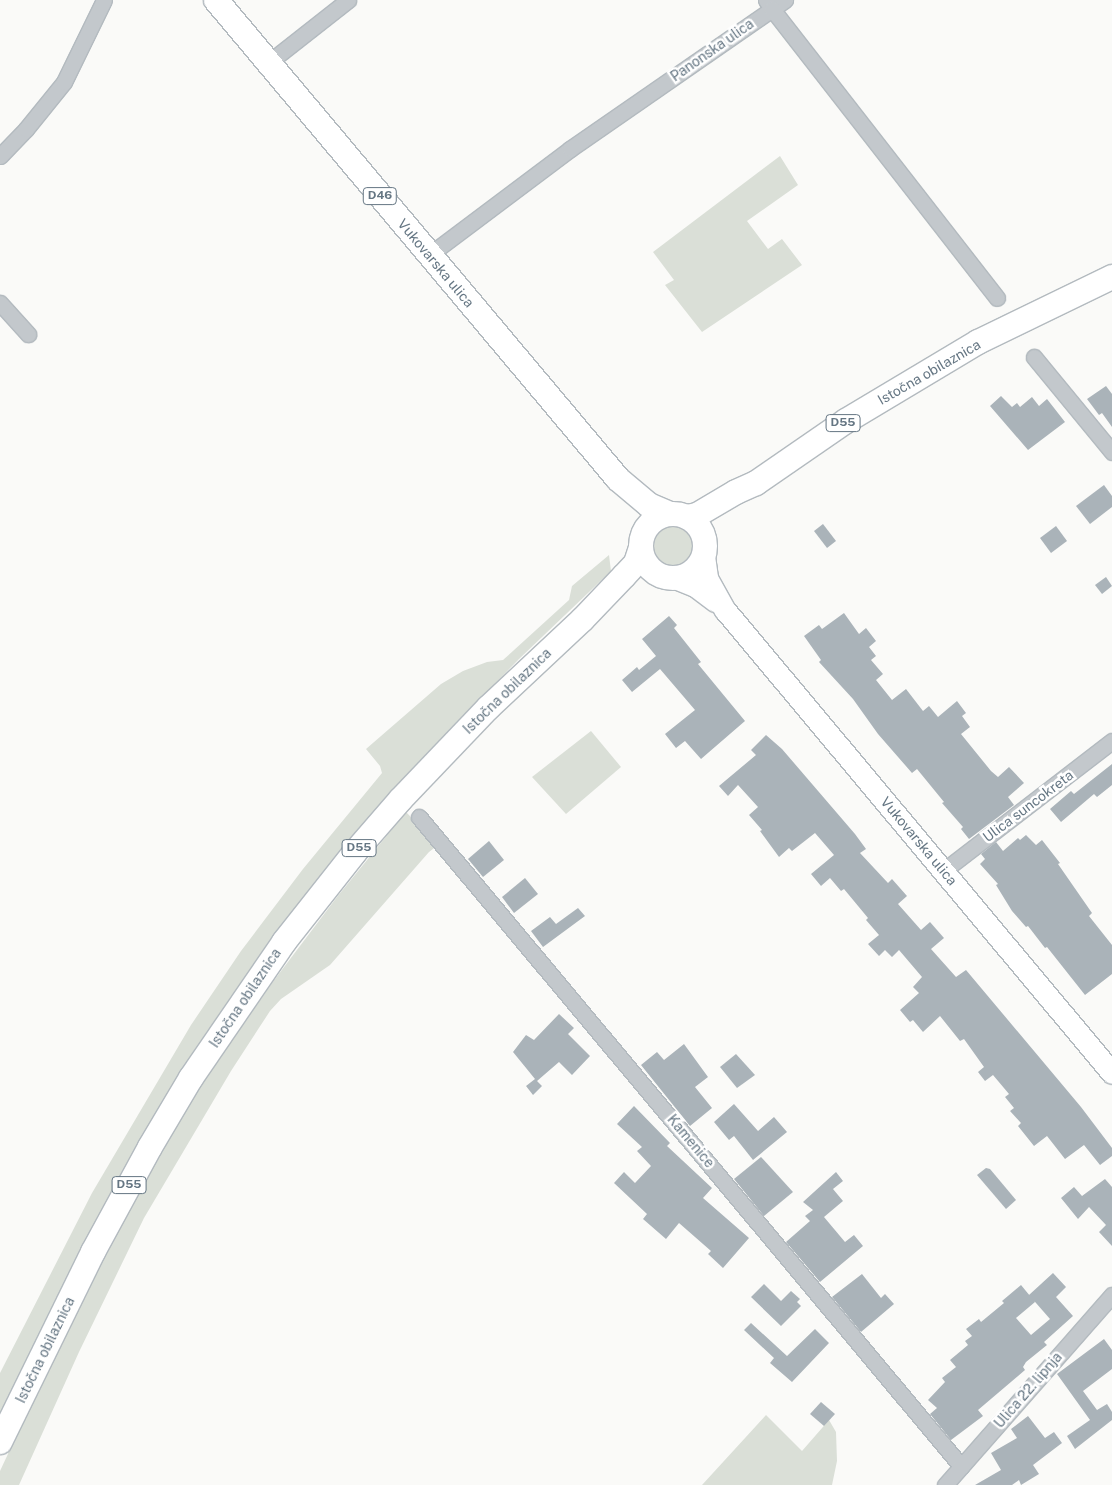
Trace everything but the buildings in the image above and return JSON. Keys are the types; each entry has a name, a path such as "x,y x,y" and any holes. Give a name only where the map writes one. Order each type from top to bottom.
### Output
{"main road":[{"name":"Vukovarska ulica","path":"216,0 618,479 649,505 678,515"},
{"name":"Istočna obilaznica","path":"678,515 697,515 736,492 756,483 846,421 940,364 1032,314 1112,277"},
{"name":"Vukovarska ulica","path":"618,479 638,515 642,541"},
{"name":"Istočna obilaznica","path":"705,551 714,527 756,483"},
{"name":"D55","path":"642,541 654,520 678,515"},
{"path":"678,515 701,528 705,551"},
{"name":"Istočna obilaznica","path":"0,1442 89,1260 150,1146 191,1078 284,942 355,852 401,799 488,708 582,620 630,570 642,541"},
{"path":"642,541 648,565 669,577"},
{"name":"Vukovarska ulica","path":"705,551 707,578 725,610 1112,1073"},
{"name":"D55","path":"669,577 693,571 705,551"},
{"name":"Vukovarska ulica","path":"669,577 695,586 725,610"},
{"name":"Istočna obilaznica","path":"582,620 642,582 669,577"}],"street":[{"path":"0,156 26,129 64,82 104,0"},
{"path":"268,63 348,0"},
{"name":"Panonska ulica","path":"429,255 570,149 774,3 997,298"},
{"path":"0,303 28,334"},
{"path":"1034,357 1112,452"},
{"name":"Ulica suncokreta","path":"943,871 1112,741"},
{"name":"Kamenice","path":"419,817 954,1478"},
{"name":"Ulica 22. lipnja","path":"954,1478 1110,1301"}],"shaded area":[{"path":"780,156 798,185 747,221 768,249 782,239 802,265 702,332 665,285 674,280 653,252"},
{"path":"674,526 688,532 694,546 688,560 674,566 660,560 654,546 660,532"},
{"path":"609,555 611,571 519,659 457,723 284,925 0,1425 0,1373 92,1193 191,1025 241,951 303,869 382,773 380,766 366,749 441,684 463,671 487,662 503,660 569,600 572,586"},
{"path":"591,731 621,767 566,814 532,777"},
{"path":"406,812 438,845 429,852 330,965 281,999 270,1011 231,1071 144,1218 79,1352 19,1485 0,1485 0,1471 84,1291 138,1190 195,1094 272,983 337,897"},
{"path":"766,1415 802,1451 829,1420 836,1432 837,1461 832,1485 702,1485"}]}
